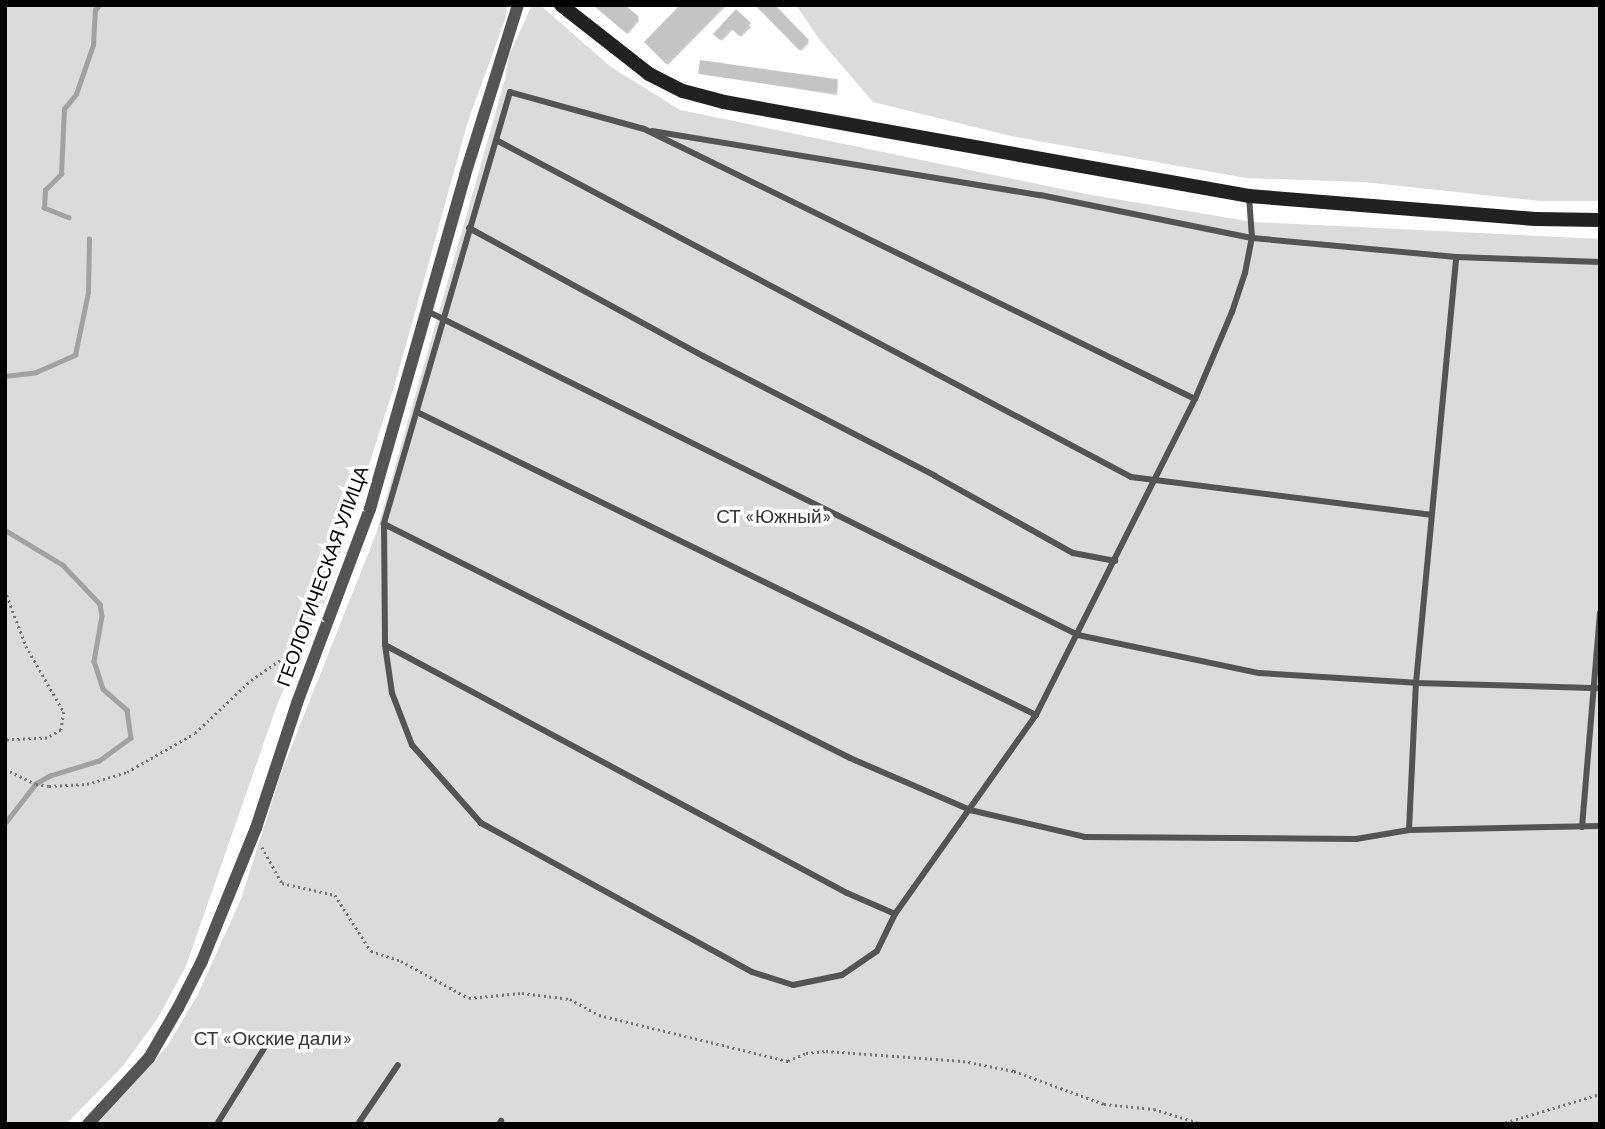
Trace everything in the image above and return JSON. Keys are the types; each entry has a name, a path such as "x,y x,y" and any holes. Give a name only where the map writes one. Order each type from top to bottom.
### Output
{"street":[{"name":"ГЕОЛОГИЧЕСКАЯ УЛИЦА","path":"88,1124 149,1058 178,1008 202,961 256,828 297,703 370,509 489,90 518,5"},
{"path":"561,5 649,74 683,91 724,103 1249,196 1535,219 1600,220"}],"lane":[{"path":"1249,196 1252,238 1245,273 1232,312 1195,399 1078,635 1036,715 895,914 877,951 842,975 793,985 752,972 481,824 412,745 392,693 385,645 384,524 445,320 469,228 498,141 510,92 643,129 1040,195 1252,238 1456,257 1600,262"},
{"path":"643,129 1195,399"},
{"path":"498,141 1131,477 1154,482 1431,514"},
{"path":"469,228 703,356 936,476 1073,553 1115,561"},
{"path":"1409,831 1416,683 1456,257"},
{"path":"427,311 1078,635 1259,673 1416,683 1596,688"},
{"path":"417,412 1036,715"},
{"path":"384,524 850,758 970,810 1085,837 1356,839 1409,831 1600,826"},
{"path":"1582,827 1596,688 1600,613"},
{"path":"385,645 847,893 895,914"},
{"path":"217,1124 265,1047"},
{"path":"358,1124 398,1065"}],"path":[{"path":"5,590 26,646 64,712 61,730 47,737 5,740"},
{"path":"5,769 36,784 49,786 87,783 127,772 195,733 251,680 304,644"},
{"path":"256,828 282,883 335,895 371,951 401,961 469,998 522,993 570,999 600,1015 788,1061 806,1053 826,1051 963,1061 1014,1071 1104,1104 1154,1108 1202,1124"},
{"path":"1500,1124 1600,1094"}],"green space":[{"path":"5,5 507,5 506,17 468,121 397,377 326,599 278,702 186,966 158,1018 122,1067 66,1124 5,1124"},
{"name":"СТ «Южный»","path":"532,5 540,5 611,67 680,110 1091,195 1253,222 1600,239 1600,1124 95,1124 168,1045 197,996 241,899 281,773 376,534 505,79 509,55"},
{"path":"796,5 1600,5 1600,201 1540,201 1363,182 1246,178 1011,136 873,102 819,39"}],"building":[{"path":"593,5 625,5 639,17 626,33"},
{"path":"680,5 724,5 666,64 644,42"},
{"path":"755,5 775,5 809,40 799,50"},
{"path":"736,9 751,23 739,36 731,28 720,40 713,34"},
{"path":"700,60 838,79 836,93 698,74"}],"waterway":[{"path":"69,218 44,208 45,190 61,174 64,109 76,94 93,45 95,10 99,5"},
{"path":"5,376 36,372 75,355 88,292 89,239"},
{"path":"5,530 63,565 100,604 102,616 94,661 103,689 127,710 131,738 99,761 50,776 36,784 5,824"}],"park label":[{"name":"СТ «Окские дали»","path":"273,1038"}]}
